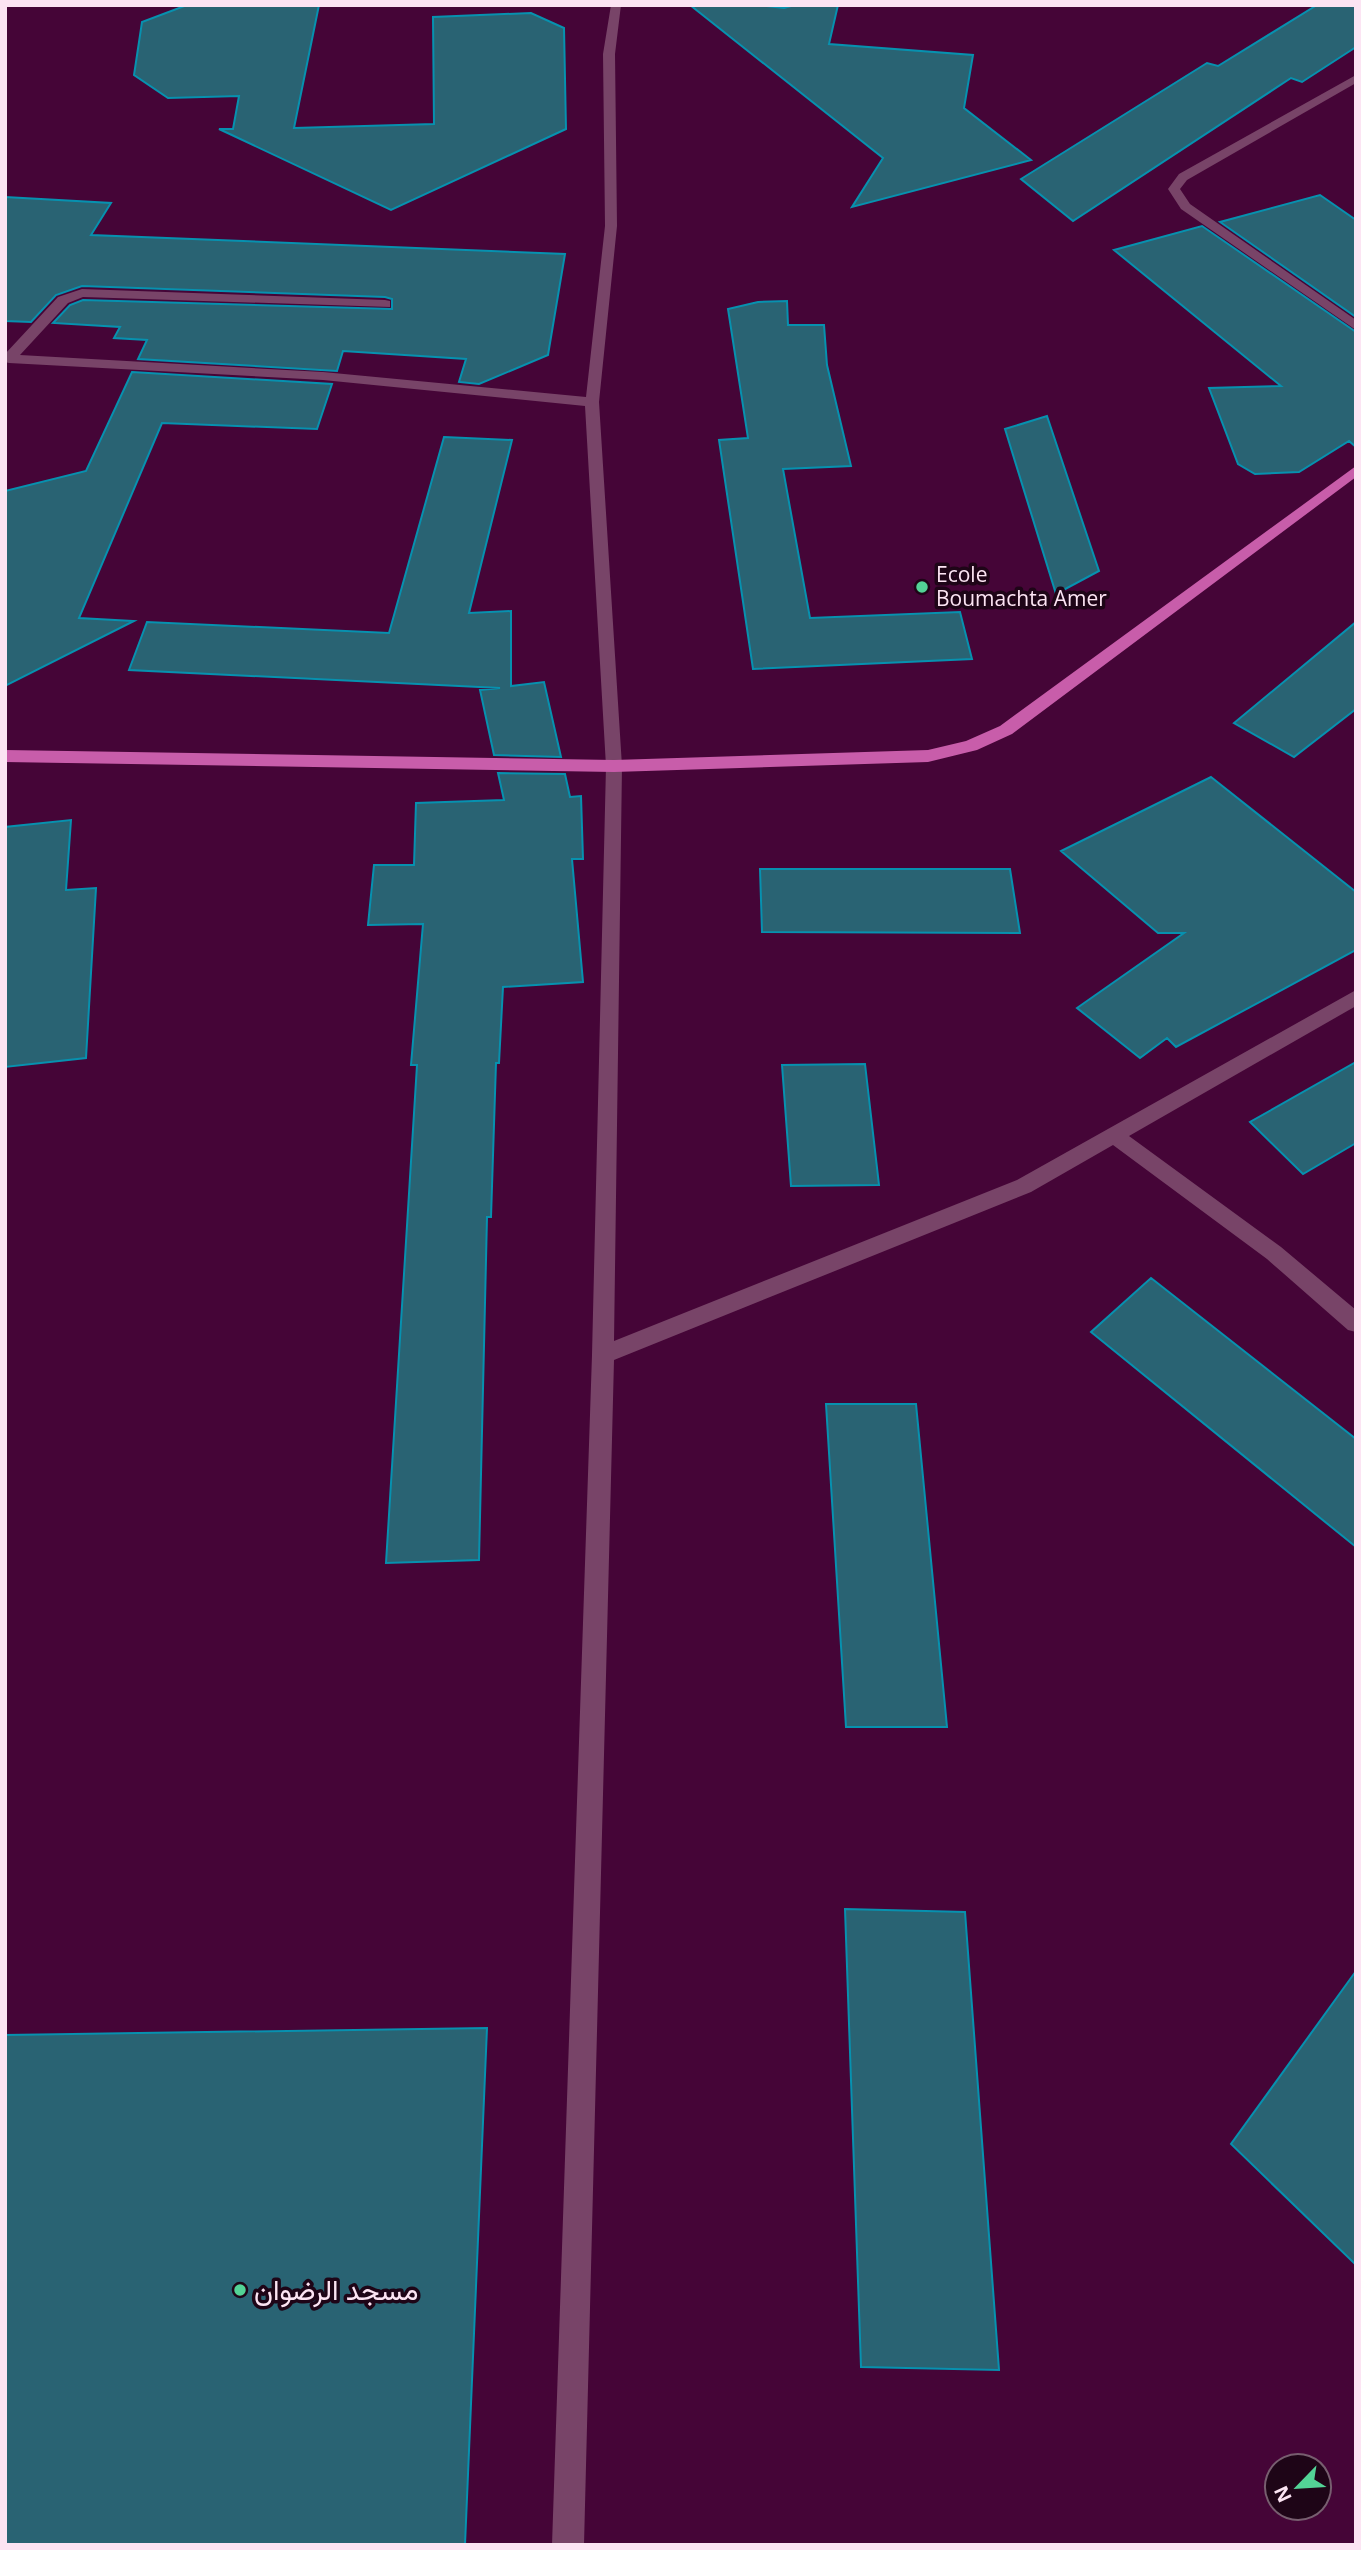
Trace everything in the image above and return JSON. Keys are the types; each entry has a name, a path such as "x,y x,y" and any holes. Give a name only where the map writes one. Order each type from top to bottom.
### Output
{"main road":[{"path":"5,756 614,766 928,756 971,747 1006,730 1356,470"}],"street":[{"path":"568,2545 603,1355 614,766 592,402 611,226 609,54 616,5"},
{"path":"1356,78 1183,177 1174,189 1185,206 1356,326"},
{"path":"7,359 62,300 82,293 385,304"},
{"path":"7,359 323,376 592,402"},
{"path":"603,1355 1024,1186 1356,997"},
{"path":"1115,1136 1274,1253 1356,1324"}],"building":[{"path":"187,5 319,5 294,128 434,124 433,17 531,13 564,28 566,129 391,210 219,129 233,129 239,96 168,98 134,75 142,22"},
{"path":"690,5 757,5 784,8 795,5 838,5 829,44 973,55 964,108 1031,160 852,207 883,158"},
{"path":"1317,5 1356,5 1356,47 1302,82 1291,78 1073,221 1021,179 1207,63 1218,66"},
{"path":"1320,195 1356,220 1356,317 1220,222"},
{"path":"5,197 111,203 91,235 565,254 548,355 479,384 459,382 466,359 343,351 337,371 138,359 147,340 114,338 120,327 53,323 70,305 83,300 392,309 392,299 385,297 82,286 56,295 31,322 5,321"},
{"path":"1202,226 1356,332 1356,447 1349,441 1299,472 1255,474 1238,464 1209,388 1281,386 1114,250"},
{"path":"787,301 788,325 824,325 827,365 851,466 783,469 810,618 960,612 972,659 753,669 719,440 748,438 728,309 758,302"},
{"path":"132,372 332,384 317,429 162,423 79,618 134,621 5,686 5,491 86,471"},
{"path":"1047,416 1099,571 1056,594 1005,429"},
{"path":"444,437 512,440 469,613 511,611 511,686 544,682 561,757 494,755 480,690 500,688 129,670 147,622 389,633"},
{"path":"1356,622 1356,709 1294,757 1234,723"},
{"path":"498,773 565,774 570,797 581,796 583,859 572,859 583,982 503,987 499,1063 496,1063 491,1217 487,1217 479,1560 386,1563 417,1065 411,1065 423,924 368,925 374,865 414,865 416,803 504,800"},
{"path":"1211,777 1356,892 1356,950 1176,1047 1167,1038 1140,1058 1077,1008 1184,933 1158,933 1061,851"},
{"path":"71,820 66,890 96,888 86,1058 5,1067 5,827"},
{"path":"760,869 1010,869 1020,933 762,932"},
{"path":"1356,1062 1356,1143 1303,1174 1250,1122"},
{"path":"865,1064 879,1185 791,1186 782,1065"},
{"path":"1151,1278 1356,1439 1356,1547 1091,1332"},
{"path":"826,1404 916,1404 947,1727 846,1727"},
{"path":"845,1909 965,1912 999,2370 861,2367"},
{"path":"1356,1971 1356,2265 1231,2144"},
{"name":"مسجد الرضوان","path":"487,2028 465,2545 5,2545 5,2035"}],"place":[{"name":"Ecole Boumachta Amer","path":"922,587"},
{"name":"مسجد الرضوان","path":"240,2290"}]}
